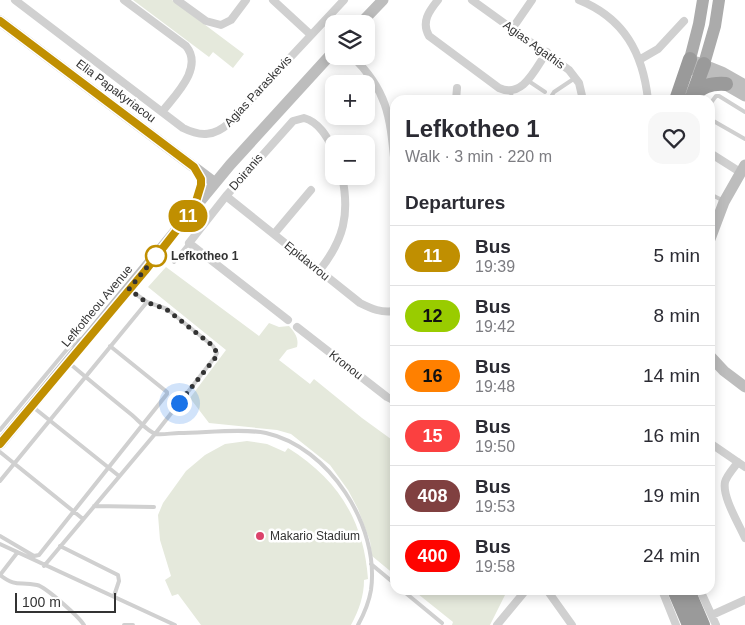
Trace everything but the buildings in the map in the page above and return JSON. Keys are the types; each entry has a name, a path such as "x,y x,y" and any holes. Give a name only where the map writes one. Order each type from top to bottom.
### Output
{"highway":[{"path":"678,95 688,63"},
{"path":"692,95 702,68"},
{"path":"695,95 707,84 726,84"},
{"path":"676,595 689,625"},
{"path":"691,595 708,620"}],"main road":[{"path":"369,15 383,0"},
{"path":"703,0 699,24 688,63 745,85"},
{"path":"702,68 715,26 720,0"},
{"name":"Elia Papakyriacou","path":"0,21 215,183"},
{"name":"Lefkotheou Avenue","path":"0,444 230,165 325,61"},
{"path":"702,68 745,96"},
{"path":"194,167 209,171 218,170 230,165"},
{"path":"194,167 201,179 194,208"},
{"path":"715,225 724,202 743,168"},
{"path":"715,361 745,387"}],"street":[{"name":"Agias Paraskevis","path":"15,0 184,128 197,134 205,135 221,130 344,0"},
{"path":"124,0 186,46 190,52 192,64 188,77 162,112"},
{"path":"178,0 206,21 221,25 231,20 246,0"},
{"path":"273,0 311,35"},
{"path":"438,0 426,19 427,34 432,40 492,84 510,95"},
{"name":"Agias Agathis","path":"472,0 546,52 568,70 579,83 583,95"},
{"path":"512,29 532,0"},
{"path":"579,0 589,2 608,16 627,36 639,60 647,95"},
{"path":"639,60 658,49 684,20"},
{"path":"513,95 527,80 546,52"},
{"path":"361,65 370,75 383,98 390,133"},
{"path":"456,95 457,88"},
{"name":"Doiranis","path":"189,243 226,196 288,126 299,118 309,120 325,136"},
{"path":"715,155 743,168"},
{"path":"320,271 338,244 343,228 346,194 344,185"},
{"path":"274,234 311,190"},
{"name":"Epidavrou","path":"226,196 360,303 374,310 390,311"},
{"path":"189,243 288,320"},
{"name":"Kronou","path":"298,327 390,398"},
{"path":"715,446 742,465 726,480 725,489 728,501 745,538"},
{"path":"497,625 522,595"},
{"path":"550,595 572,625"},
{"path":"664,595 676,625"},
{"path":"701,595 708,620 716,625"},
{"path":"708,620 745,600"}],"lane":[{"path":"552,95 575,78"},
{"path":"527,80 545,92"},
{"path":"715,97 719,96 743,111 745,105"},
{"path":"715,122 745,140"},
{"path":"715,197 724,202"},
{"path":"174,262 189,243"},
{"path":"44,566 155,434 216,357 217,353 213,346 166,309 146,302 129,289"},
{"path":"0,481 146,302"},
{"path":"0,430 70,346 92,333"},
{"path":"0,536 37,557 167,394 167,392 110,346"},
{"path":"68,362 155,434 254,432 275,435 292,442 322,464 348,497 360,520 367,544 371,564 371,590 366,609 358,625"},
{"path":"31,406 119,476"},
{"path":"0,452 83,519"},
{"path":"94,506 154,506"},
{"path":"0,544 175,625"},
{"path":"60,546 118,575 119,581 114,596"},
{"path":"17,553 0,575 13,584 43,587 78,617 84,625"},
{"path":"371,564 390,580"},
{"path":"408,595 442,622"},
{"path":"124,625 134,625"}],"shaded area":[{"path":"133,0 172,0 244,54 233,68 213,52 209,57"},
{"path":"166,267 259,336 269,323 279,327 289,326 296,336 297,347 287,350 279,360 310,384 314,379 390,438 390,571 372,556 370,541 358,509 348,490 330,465 291,434 277,430 209,423 190,398 226,350 148,287"},
{"name":"Makario Stadium","path":"247,441 267,444 285,452 288,448 321,473 345,503 361,538 368,579 364,580 360,603 351,625 201,625 178,594 172,596 165,580 171,576 160,540 158,515 163,503 186,471 205,455 225,444"},
{"path":"419,595 505,595 490,625 452,625 453,622"}],"bus line":[{"name":"11","path":"0,21 194,167 201,179 201,189 194,208 145,271 0,444"}],"place":[{"name":"Lefkotheo 1","path":"156,256"},
{"name":"Makario Stadium","path":"260,536"}],"route":[{"path":"156,256 129,289 146,302 166,309 213,346 217,353 216,357 179,403"}]}
